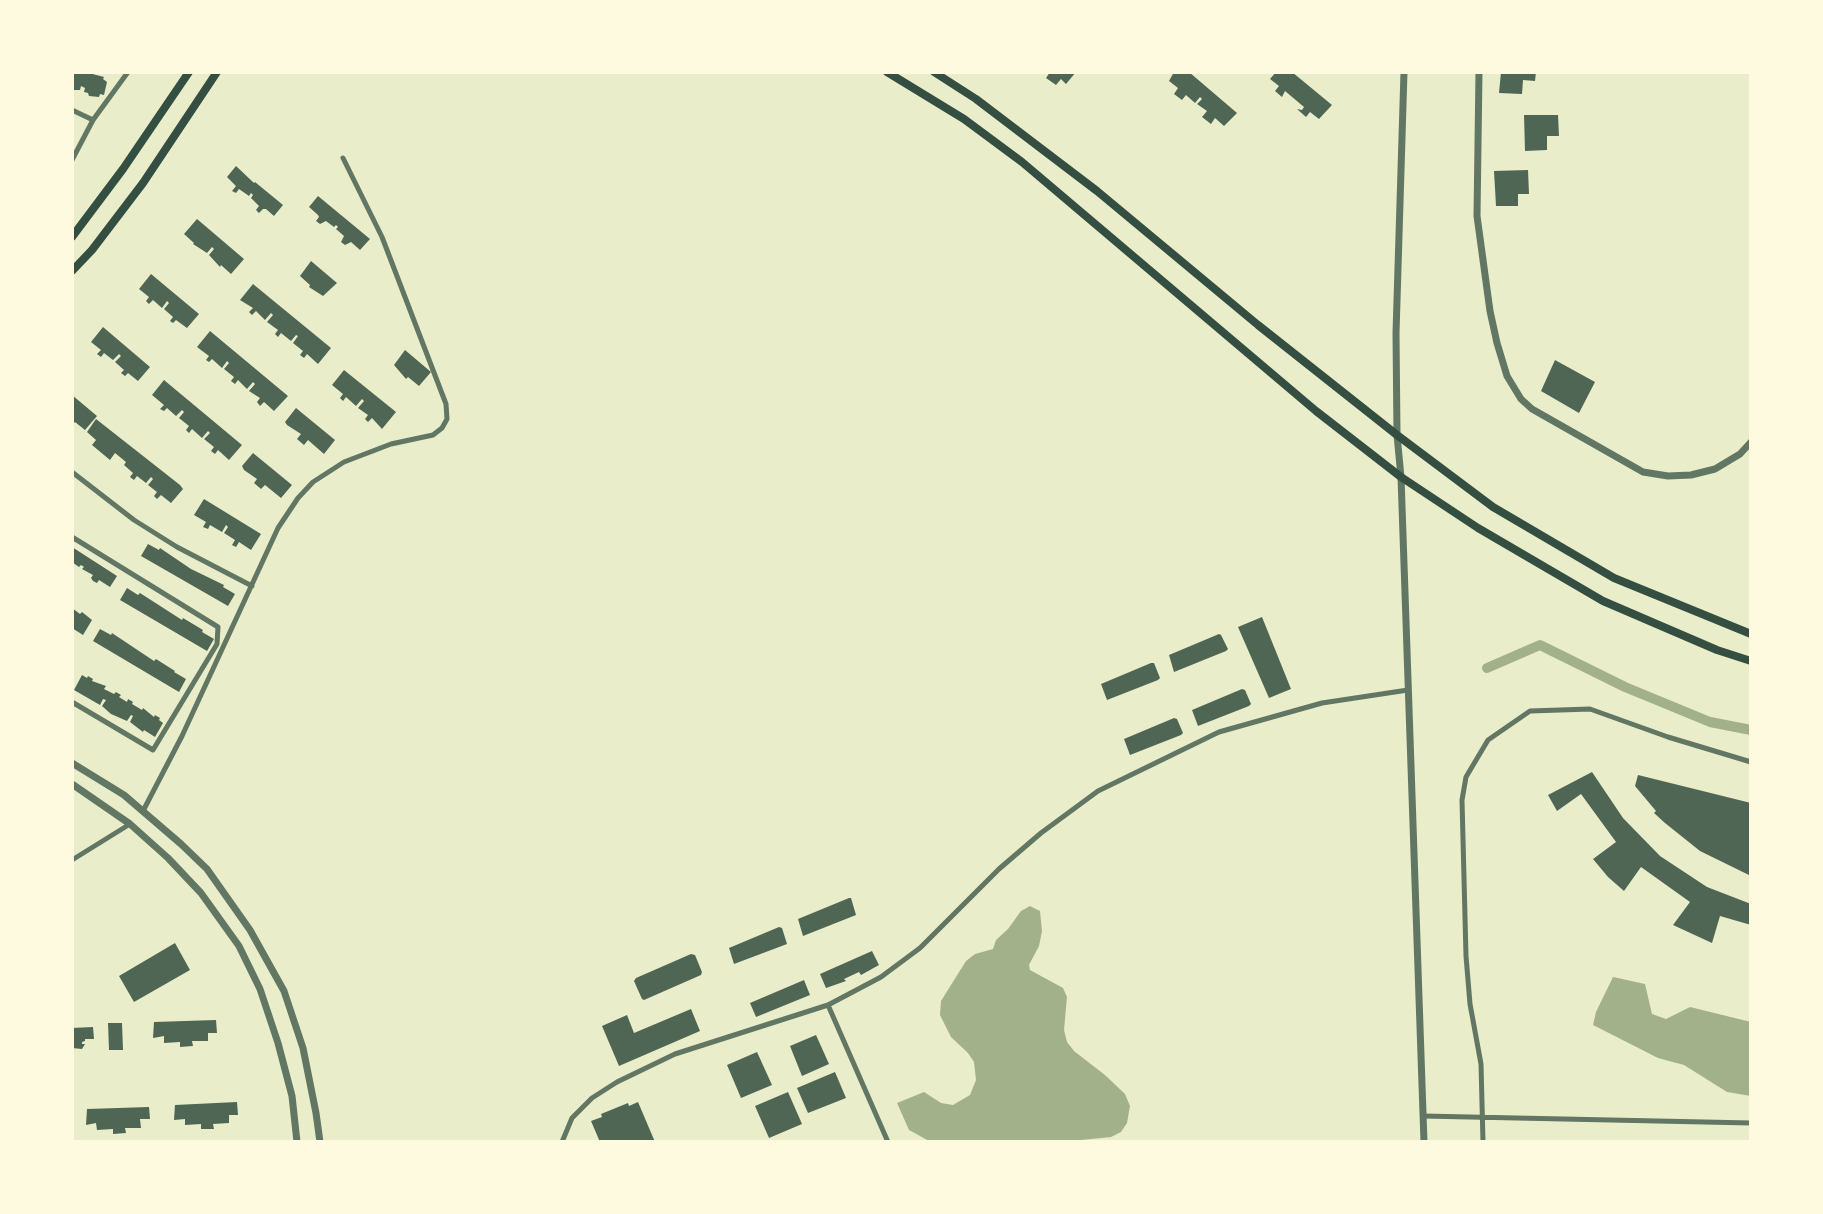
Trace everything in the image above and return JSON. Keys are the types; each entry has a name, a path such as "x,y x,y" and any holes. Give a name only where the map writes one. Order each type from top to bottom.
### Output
{"main road":[{"path":"72,237 130,160 189,72"},
{"path":"72,271 92,250 143,183 193,112 217,72"},
{"path":"887,72 964,120 1023,162 1316,411 1401,477 1478,528 1603,601 1751,661"},
{"path":"934,72 976,99 1097,191 1258,325 1493,507 1614,578 1751,634"}],"street":[{"path":"72,160 93,120 128,72"},
{"path":"1404,72 1396,333 1397,435 1401,477 1424,1142"},
{"path":"1479,72 1477,216 1497,343 1507,376 1521,399 1544,416 1643,472 1668,477 1715,469 1740,454 1751,442"},
{"path":"72,110 93,120"},
{"path":"143,811 182,736 284,517 313,482 344,462 376,449 433,435 442,428 447,419 446,404 382,237 343,158"},
{"path":"72,472 134,520 177,547 252,586"},
{"path":"72,537 218,626 217,644 153,750 72,702"},
{"path":"562,1142 572,1118 592,1098 617,1082 675,1054 828,1005 881,977 920,948 999,869 1041,833 1098,791 1219,732 1322,703 1408,690"},
{"path":"1483,1142 1481,1064 1470,1004 1466,956 1462,800 1466,777 1488,740 1530,711 1590,709 1668,737 1751,762"},
{"path":"72,763 124,796 207,869 250,930 284,991 303,1048 320,1142"},
{"path":"72,783 130,824 168,858 201,893 239,946 260,989 278,1043 292,1096 297,1142"},
{"path":"72,860 130,824"},
{"path":"828,1005 888,1142"},
{"path":"1423,1116 1751,1123"}],"shaded area":[{"path":"1030,906 1040,911 1042,931 1039,946 1029,965 1030,970 1063,988 1067,997 1064,1030 1067,1042 1125,1094 1130,1106 1127,1123 1121,1132 1111,1137 1078,1142 931,1142 909,1130 897,1103 924,1092 941,1103 953,1105 970,1095 976,1080 974,1062 951,1037 940,1015 941,1001 966,961 975,954 993,949 996,940 1021,911"},
{"path":"1613,977 1645,984 1652,1014 1666,1019 1690,1007 1751,1022 1751,1096 1727,1092 1684,1065 1658,1058 1593,1025 1596,1012"}],"building":[{"path":"72,72 104,77 107,82 104,95 89,96 81,86 80,90 72,90"},
{"path":"1050,72 1076,72 1066,84 1061,79 1056,85 1046,78"},
{"path":"1174,72 1189,72 1237,113 1224,126 1215,118 1211,124 1202,117 1207,111 1197,104 1202,99 1200,97 1195,103 1186,95 1182,100 1174,94 1178,88 1169,81"},
{"path":"1276,72 1292,72 1332,105 1319,119 1310,112 1306,117 1297,109 1302,110 1304,107 1285,91 1282,97 1275,91 1279,86 1270,79"},
{"path":"1501,72 1536,72 1535,81 1523,80 1522,94 1499,93"},
{"path":"1524,115 1558,115 1559,136 1547,136 1547,150 1525,151"},
{"path":"236,166 283,205 274,216 266,209 259,213 256,210 259,206 251,198 251,193 249,196 239,189 236,193 232,191 236,186 227,177"},
{"path":"1528,170 1529,194 1518,194 1518,206 1496,206 1494,171"},
{"path":"318,196 370,239 360,250 351,242 345,245 341,242 344,236 336,229 336,225 334,227 326,221 320,224 316,221 318,215 309,207"},
{"path":"197,219 244,259 231,274 209,255 214,249 212,247 207,253 184,234"},
{"path":"311,261 337,283 323,296 309,287 300,276"},
{"path":"151,274 199,314 187,328 176,320 173,323 170,321 173,317 164,309 169,303 167,301 162,308 153,300 149,304 146,301 149,297 139,289"},
{"path":"253,284 331,348 318,364 307,354 304,358 300,355 303,351 293,343 298,336 291,341 281,333 278,337 275,334 278,330 267,322 273,315 271,313 265,320 256,311 252,315 249,312 253,308 240,300"},
{"path":"103,327 150,367 138,381 128,373 125,376 121,373 124,370 115,362 121,356 119,354 113,360 104,353 101,357 97,354 101,350 91,342"},
{"path":"210,331 288,396 274,411 264,402 260,406 257,402 260,398 249,391 255,384 253,382 247,389 238,380 235,384 231,381 234,377 224,369 229,363 227,361 222,368 212,359 209,362 206,360 209,356 197,347"},
{"path":"405,350 431,372 419,386 408,377 406,379 394,365"},
{"path":"1555,360 1595,382 1579,413 1541,391"},
{"path":"344,370 396,412 382,429 372,418 368,422 365,419 368,415 358,408 364,401 362,399 356,406 346,397 343,401 340,398 343,394 332,385"},
{"path":"164,380 242,445 229,460 218,450 215,454 211,451 214,447 204,439 210,433 208,431 202,438 192,429 189,433 186,430 189,426 179,418 184,412 182,410 176,416 167,408 164,411 160,409 164,405 152,395"},
{"path":"72,395 97,416 85,430 75,422 72,425"},
{"path":"296,408 335,440 324,454 308,440 304,445 297,439 301,434 285,422"},
{"path":"96,419 180,485 183,489 171,503 161,495 157,499 154,496 157,492 148,485 153,479 151,477 146,483 137,476 134,480 130,477 133,473 124,465 126,462 115,453 110,460 92,445 96,440 87,432"},
{"path":"253,453 292,485 281,498 265,485 261,489 254,483 257,479 244,470 242,466"},
{"path":"204,499 261,534 251,550 239,542 236,547 232,545 235,540 224,533 228,527 226,525 222,532 210,525 208,529 203,527 206,522 194,515"},
{"path":"148,544 159,550 160,548 191,569 224,585 223,587 235,594 228,606 141,556"},
{"path":"72,547 117,576 110,587 99,580 97,583 93,581 93,575 82,569 84,567 81,565 79,567 72,562"},
{"path":"127,588 203,630 202,632 214,639 207,651 120,600"},
{"path":"72,608 92,620 83,635 72,628"},
{"path":"1262,617 1291,689 1269,698 1238,627"},
{"path":"100,629 111,635 112,633 186,679 179,692 93,641"},
{"path":"1219,634 1228,649 1226,651 1174,672 1169,655"},
{"path":"1154,663 1160,678 1158,680 1107,700 1101,684"},
{"path":"82,675 160,718 163,723 155,737 130,722 133,716 127,721 111,714 102,706 106,700 103,699 100,705 74,690"},
{"path":"1242,689 1251,704 1249,706 1198,726 1192,710"},
{"path":"1174,718 1183,733 1181,735 1130,755 1124,739"},
{"path":"1592,772 1623,818 1660,856 1707,887 1751,904 1751,925 1720,916 1712,943 1673,925 1690,902 1641,867 1624,891 1608,877 1593,859 1616,842 1581,794 1557,811 1548,795"},
{"path":"1638,775 1751,803 1751,876 1700,851 1665,823 1654,813 1656,811 1635,786"},
{"path":"849,898 856,915 803,936 798,919"},
{"path":"782,928 787,944 734,964 729,948"},
{"path":"175,943 190,970 134,1002 119,976"},
{"path":"872,951 879,965 826,988 820,974"},
{"path":"691,954 695,955 701,975 642,999 634,981 636,978"},
{"path":"804,980 810,995 756,1017 750,1003"},
{"path":"691,1009 700,1031 619,1066 602,1026 627,1015 634,1033"},
{"path":"216,1020 217,1033 208,1033 208,1041 192,1041 193,1046 180,1047 180,1042 164,1043 164,1036 153,1038 154,1022"},
{"path":"108,1023 122,1023 123,1050 109,1050"},
{"path":"93,1027 94,1039 85,1039 82,1049 72,1048 72,1028"},
{"path":"816,1035 829,1064 802,1076 790,1046"},
{"path":"757,1052 772,1085 741,1098 727,1065"},
{"path":"835,1072 846,1098 808,1113 797,1088"},
{"path":"788,1092 802,1124 769,1138 755,1106"},
{"path":"237,1102 238,1115 229,1115 229,1123 213,1124 214,1129 201,1129 201,1124 185,1125 185,1119 174,1120 175,1105"},
{"path":"638,1102 655,1142 600,1142 591,1121 628,1103 629,1106"},
{"path":"149,1107 150,1119 140,1119 141,1128 125,1128 126,1133 113,1134 113,1129 97,1130 96,1123 86,1125 87,1109"}],"waterway":[{"path":"1487,668 1540,645 1625,687 1710,722 1751,730"}]}
